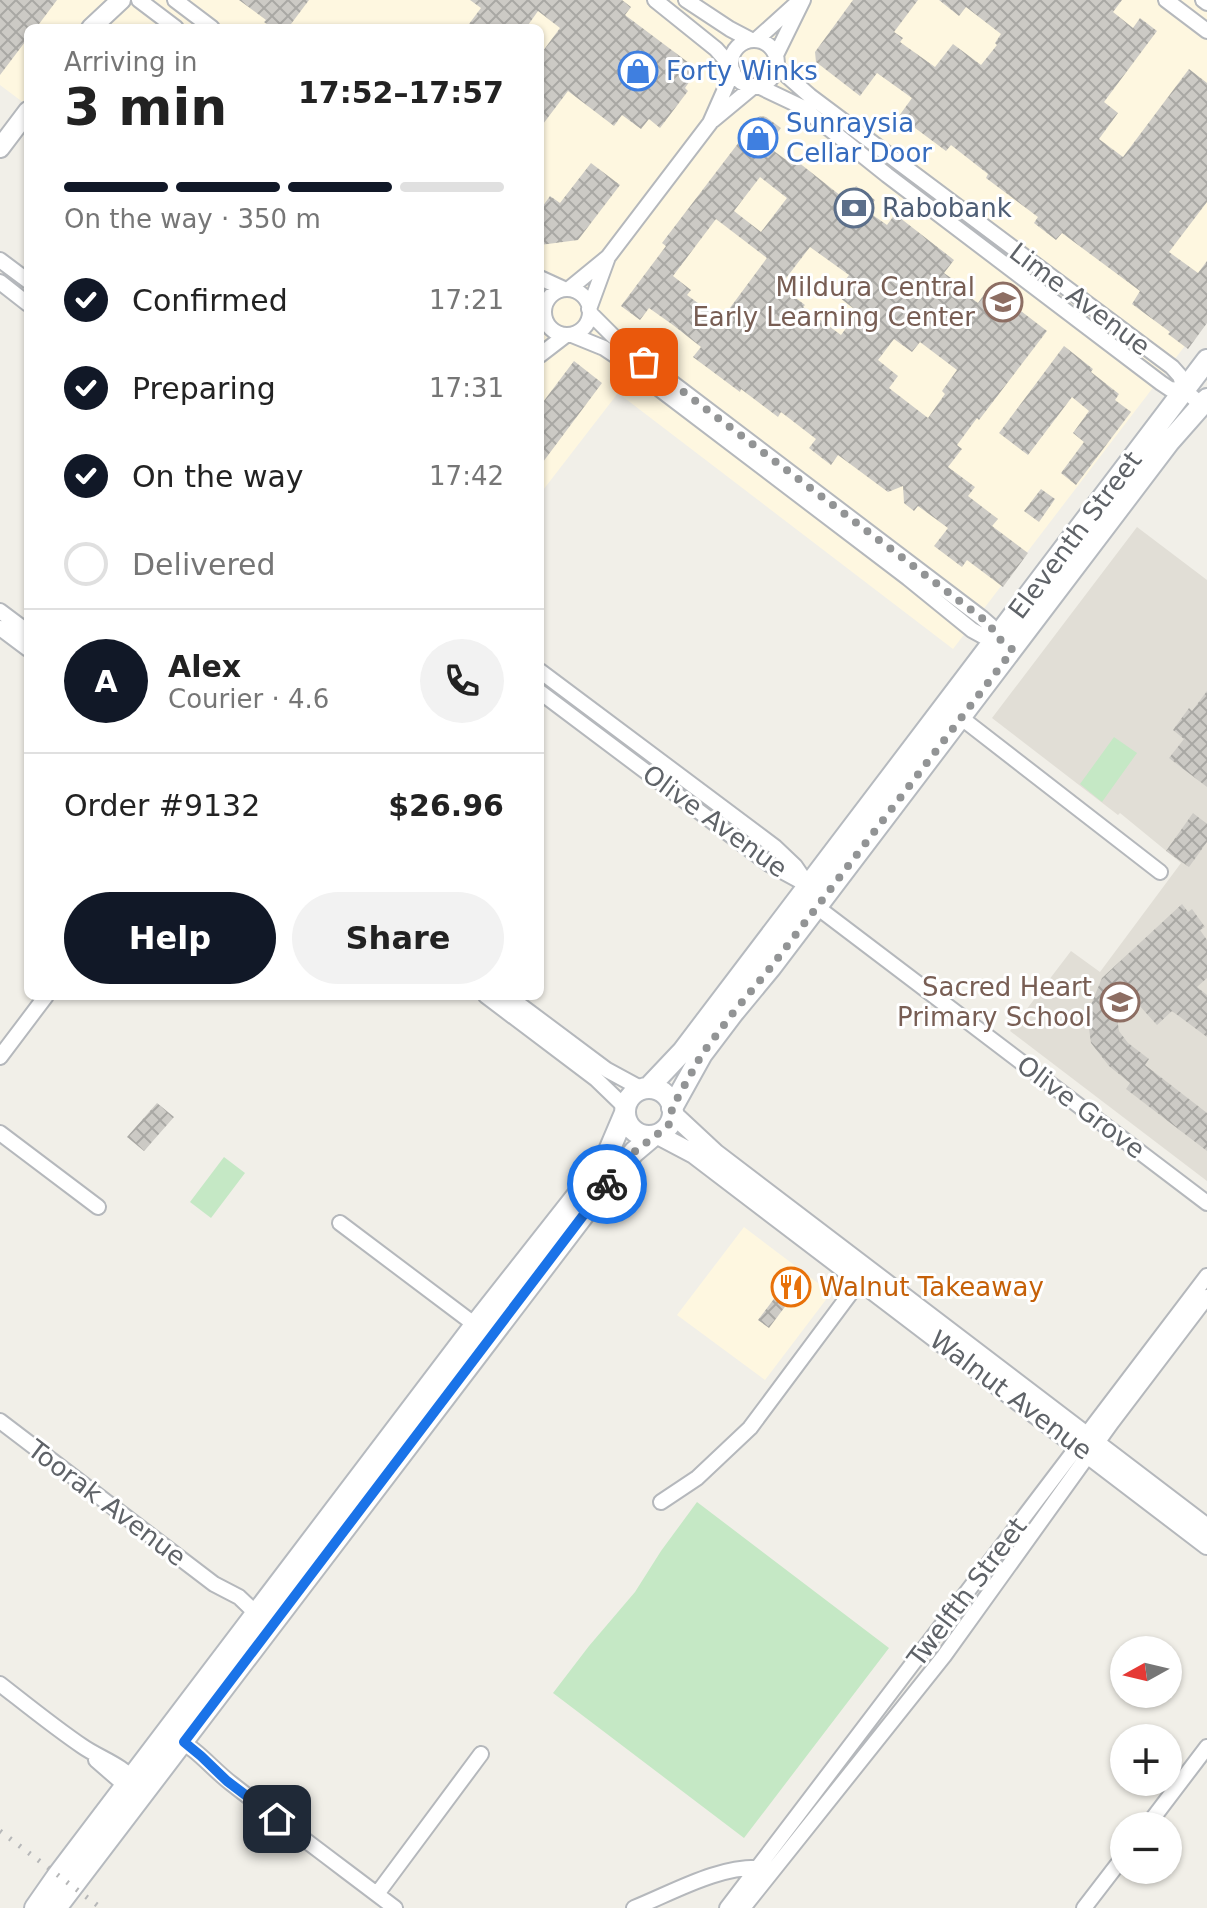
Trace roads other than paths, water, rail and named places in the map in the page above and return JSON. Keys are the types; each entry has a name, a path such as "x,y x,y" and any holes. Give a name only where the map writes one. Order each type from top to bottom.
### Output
{"main road":[{"name":"Eleventh Street","path":"1005,644 1207,360"},
{"name":"Eleventh Street","path":"645,1089 683,1051 809,896 1005,644 1205,402"},
{"name":"Eleventh Street","path":"673,1111 702,1054 809,896"},
{"path":"35,1908 58,1875 175,1742 259,1621 483,1331 605,1160 631,1096 645,1089 661,1092 673,1111 668,1126 634,1152 483,1331"},
{"path":"625,1110 631,1128 645,1136 656,1135"},
{"path":"56,1908 134,1786"}],"street":[{"path":"93,24 106,0"},
{"path":"95,24 121,0"},
{"path":"139,0 171,24"},
{"path":"175,0 207,24"},
{"path":"655,0 716,49 741,82 756,86"},
{"path":"686,0 730,29 768,45 776,61"},
{"path":"710,123 732,68 734,52 744,42 754,40 802,0"},
{"path":"544,308 551,295 566,289 608,257 710,123 756,86 771,80 802,0"},
{"path":"1166,0 1207,31"},
{"name":"Lime Avenue","path":"776,61 810,96 1172,367 1180,376 1185,391"},
{"name":"Lime Avenue","path":"756,86 802,107 1161,383 1205,402"},
{"path":"0,148 24,116"},
{"path":"544,352 585,327 608,257"},
{"path":"0,260 24,278"},
{"path":"544,280 583,295 590,311 621,344 982,618 1005,644"},
{"path":"0,282 24,301"},
{"path":"544,320 553,331 604,348 616,356 897,569 972,630 1005,644"},
{"path":"0,611 24,629"},
{"path":"0,628 24,646"},
{"name":"Olive Avenue","path":"544,674 775,847 795,866 809,896"},
{"name":"Olive Avenue","path":"544,695 809,896"},
{"path":"953,711 1160,872"},
{"name":"Olive Grove","path":"809,896 1207,1203"},
{"path":"0,1057 43,1000"},
{"path":"491,1000 596,1079 625,1110"},
{"path":"513,1000 607,1070 645,1089"},
{"name":"Walnut Avenue","path":"673,1111 716,1154 864,1275"},
{"path":"0,1133 98,1207"},
{"name":"Walnut Avenue","path":"656,1135 694,1154 864,1275 1088,1445 1207,1528"},
{"path":"340,1223 483,1331"},
{"path":"661,1502 697,1478 750,1428 864,1275"},
{"name":"Twelfth Street","path":"727,1908 743,1901 764,1869 944,1656 1207,1276"},
{"name":"Twelfth Street","path":"1088,1445 1112,1422 1207,1297"},
{"name":"Toorak Avenue","path":"0,1421 214,1584 232,1605 259,1621"},
{"name":"Walnut Avenue","path":"1088,1445 1207,1545"},
{"path":"0,1684 83,1747 107,1771 134,1786"},
{"path":"175,1742 201,1756 227,1781 395,1908"},
{"path":"1158,1812 1207,1747"},
{"path":"377,1894 481,1754"},
{"path":"634,1908 712,1876 764,1869"},
{"path":"1084,1908 1110,1874"},
{"path":"712,1876 728,1883 743,1901"}],"railway":[{"path":"0,1831 101,1908"}],"place":[{"name":"Forty Winks","path":"638,71"},
{"name":"Sunraysia Cellar Door","path":"758,138"},
{"name":"Rabobank","path":"854,208"},
{"name":"Mildura Central Early Learning Center","path":"1003,302"},
{"name":"Sacred Heart Primary School","path":"1120,1002"},
{"name":"Walnut Takeaway","path":"791,1287"}]}
